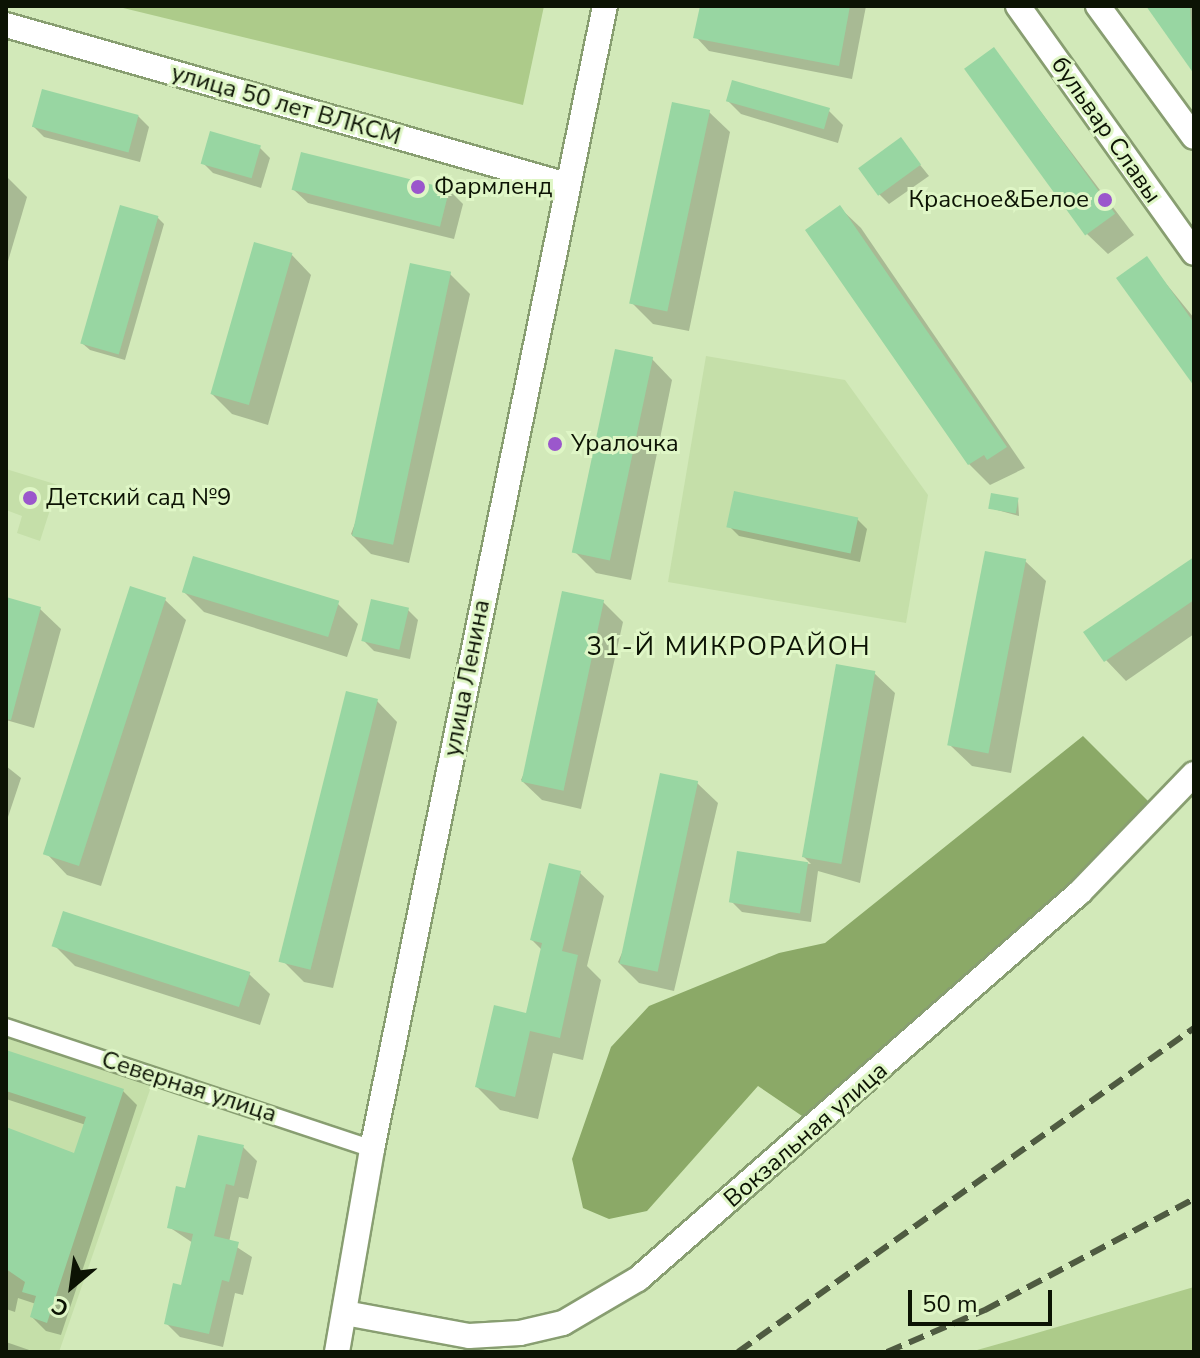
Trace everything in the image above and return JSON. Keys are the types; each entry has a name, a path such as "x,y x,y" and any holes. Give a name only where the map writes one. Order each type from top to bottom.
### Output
{"street":[{"name":"улица Ленина","path":"337,1352 372,1149 605,6"},
{"name":"бульвар Славы","path":"1018,6 1194,253"},
{"path":"1098,6 1194,137"},
{"name":"улица 50 лет ВЛКСМ","path":"6,25 567,185"},
{"name":"Вокзальная улица","path":"345,1313 469,1336 520,1333 563,1323 638,1279 1080,892 1194,774"},
{"name":"Северная улица","path":"6,1027 372,1149"}],"shaded area":[{"path":"115,6 544,6 523,105"},
{"path":"706,356 845,380 928,495 906,623 668,582"},
{"name":"Детский сад №9","path":"6,469 58,485 40,541 17,533 22,516 6,510"},
{"path":"1083,736 1154,807 1132,831 805,1118 758,1086 647,1211 609,1219 583,1208 572,1159 611,1047 649,1006 779,953 825,943"},
{"path":"6,1037 152,1084 59,1352 6,1352"},
{"path":"1194,1287 1194,1352 970,1352 1023,1337"}],"building":[{"path":"700,6 850,6 839,66 693,38"},
{"path":"1146,6 1190,6 1194,74"},
{"path":"994,47 1115,214 1085,235 964,69"},
{"path":"732,80 830,108 824,129 726,101"},
{"path":"42,89 139,115 128,153 32,127"},
{"path":"672,102 710,110 667,312 629,303"},
{"path":"210,131 261,146 252,178 201,164"},
{"path":"901,137 921,165 878,196 858,168"},
{"path":"301,152 449,189 440,227 292,190"},
{"path":"120,205 158,216 119,354 80,343"},
{"path":"840,205 1007,447 987,460 984,455 968,465 805,230"},
{"path":"254,242 292,253 249,405 210,394"},
{"path":"1147,256 1194,323 1194,386 1116,278"},
{"path":"410,263 451,272 393,545 352,536"},
{"path":"615,349 653,357 610,561 572,552"},
{"path":"734,491 858,517 851,554 726,527"},
{"path":"991,493 1019,498 1016,514 988,509"},
{"path":"985,551 1026,559 988,753 947,745"},
{"path":"193,556 339,601 328,637 182,592"},
{"path":"1194,557 1194,600 1104,662 1083,632"},
{"path":"130,586 166,598 79,866 43,854"},
{"path":"562,591 604,600 564,791 521,782"},
{"path":"6,597 41,607 11,720 6,719"},
{"path":"371,599 409,608 399,650 361,641"},
{"path":"836,664 875,671 841,864 802,857"},
{"path":"346,691 378,699 311,970 279,962"},
{"path":"660,773 698,781 658,972 619,964"},
{"path":"737,851 808,862 800,914 729,902"},
{"path":"549,863 581,871 562,951 578,955 560,1038 530,1031 515,1097 475,1087 494,1005 526,1013 542,943 530,940"},
{"path":"63,911 250,972 239,1007 52,946"},
{"path":"6,1050 124,1089 47,1323 30,1317 36,1296 22,1292 25,1282 6,1269 6,1127 74,1153 86,1117 6,1091"},
{"path":"198,1135 244,1145 234,1186 226,1184 214,1236 239,1242 229,1282 222,1280 209,1334 164,1324 173,1283 181,1285 193,1234 167,1228 176,1186 185,1188"}],"railway":[{"path":"738,1352 1194,1028"},
{"path":"887,1352 985,1310 1194,1199"}],"place":[{"name":"Фармленд","path":"418,187"},
{"name":"Красное&Белое","path":"1105,200"},
{"name":"Уралочка","path":"555,444"},
{"name":"Детский сад №9","path":"30,498"}],"district":[{"name":"31-Й МИКРОРАЙОН","path":"729,647"}]}
